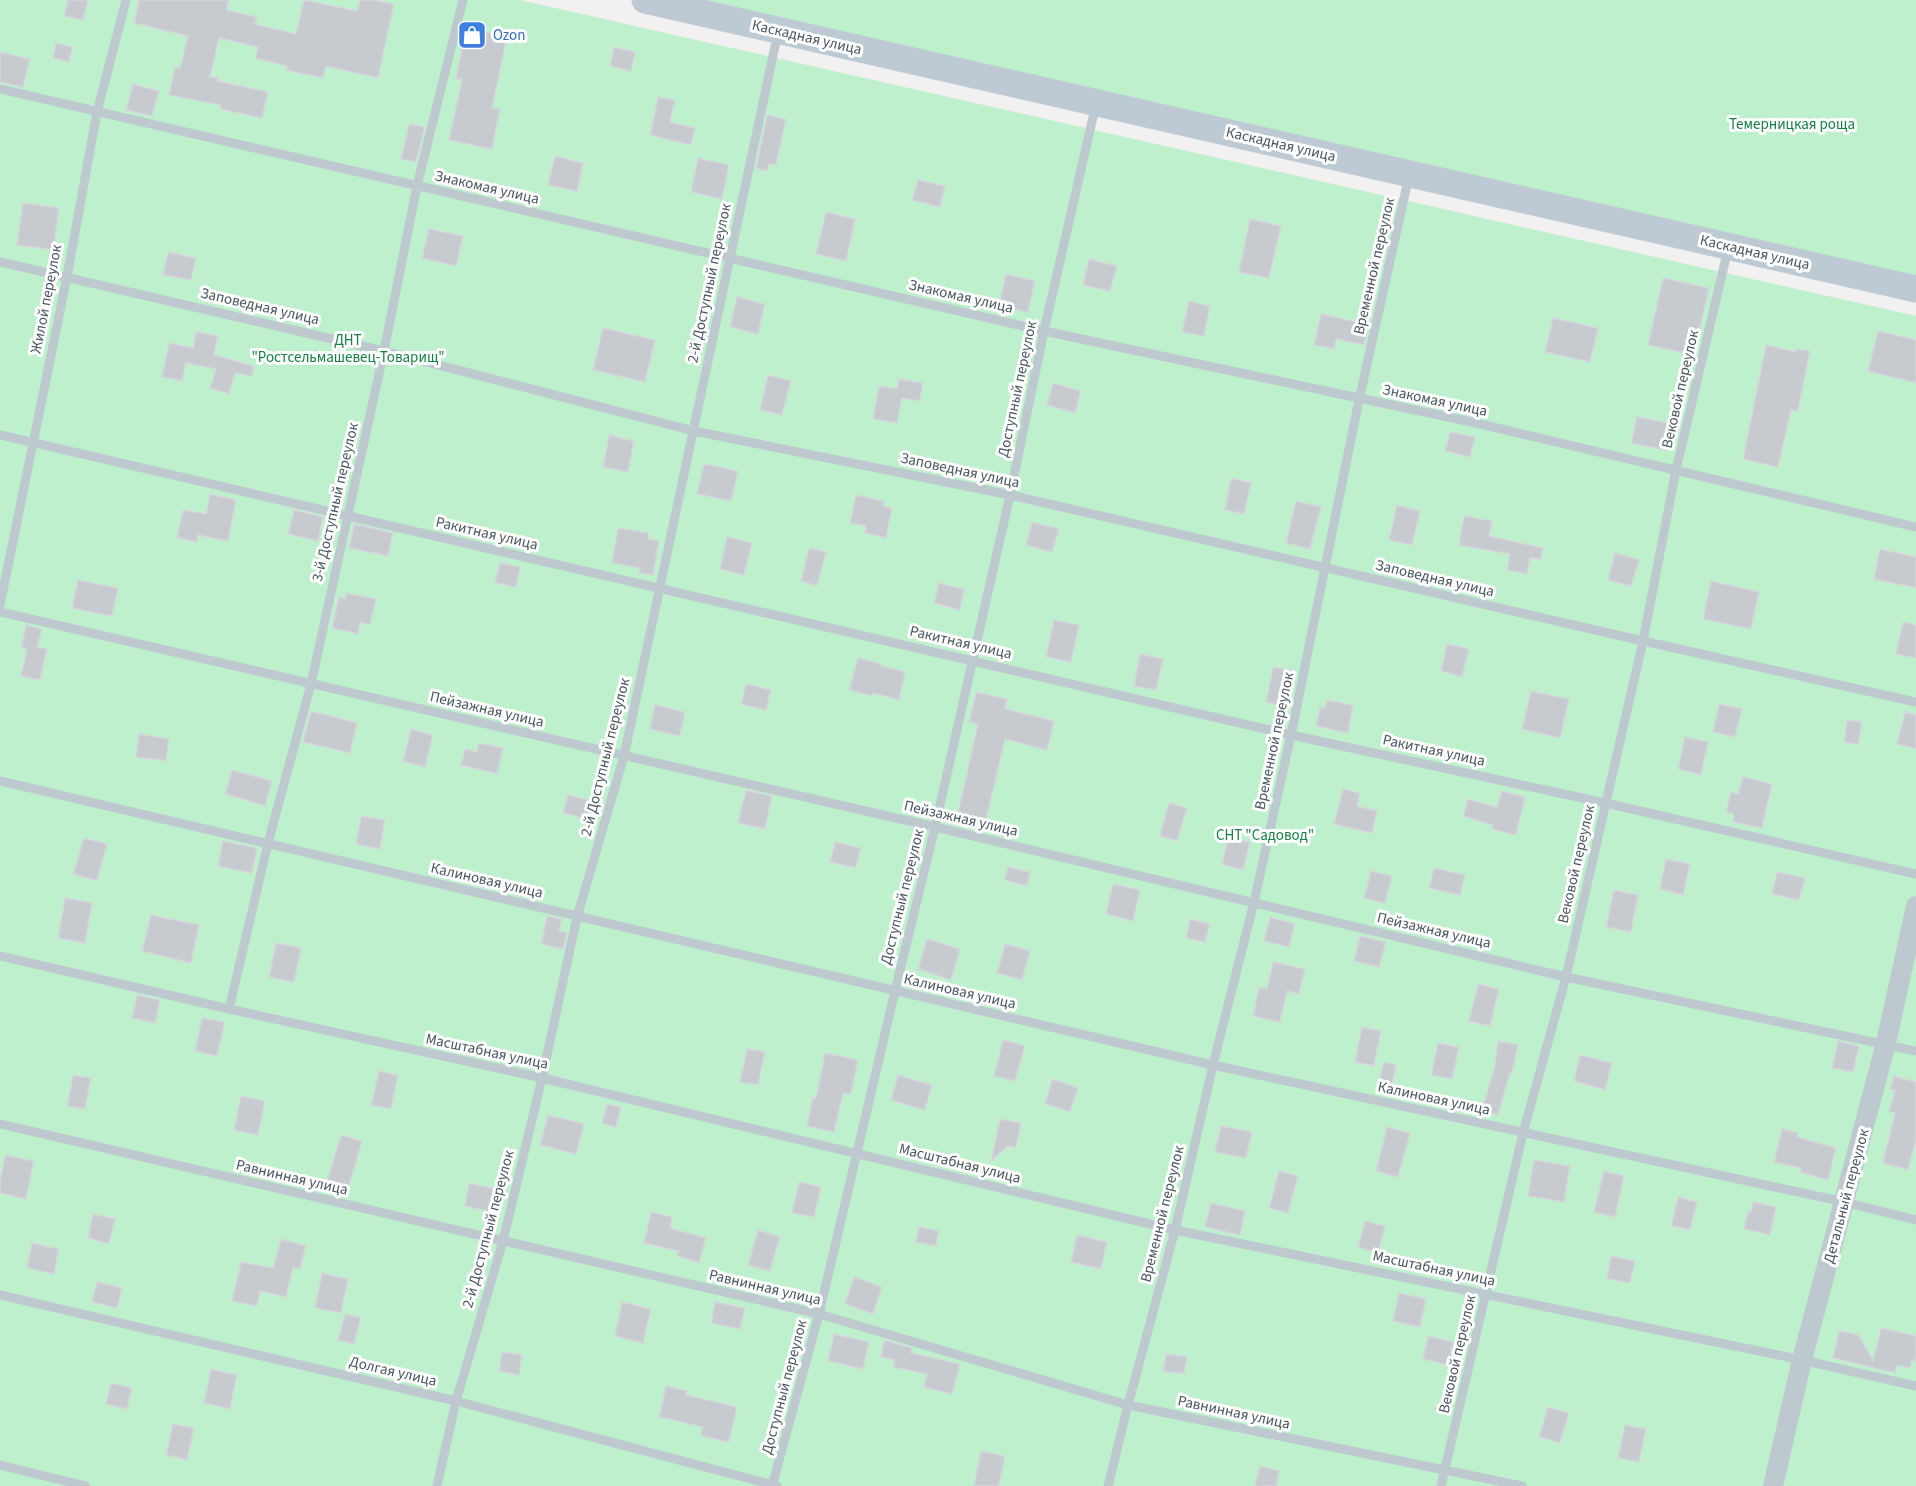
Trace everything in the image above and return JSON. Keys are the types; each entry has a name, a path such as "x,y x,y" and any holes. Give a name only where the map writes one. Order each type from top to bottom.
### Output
{"street":[{"name":"Каскадная улица","path":"645,0 1916,289"},
{"name":"Детальный переулок","path":"1773,1486 1802,1360 1886,1043 1916,906"}],"lane":[{"name":"Жилой переулок","path":"0,605 98,112 126,0"},
{"name":"3-й Доступный переулок","path":"229,1009 268,843 310,684 384,351 417,186 463,0"},
{"name":"2-й Доступный переулок","path":"437,1486 456,1401 502,1241 578,917 624,756 778,30"},
{"name":"Знакомая улица","path":"0,89 1044,331 1359,400 1476,423 1916,527"},
{"name":"Доступный переулок","path":"774,1486 819,1314 935,828 1010,495 1044,331 1097,102"},
{"name":"Временной переулок","path":"1108,1486 1175,1230 1254,902 1292,735 1359,400 1410,174"},
{"name":"Вековой переулок","path":"1441,1486 1523,1133 1566,977 1643,641 1676,470 1728,246"},
{"name":"Заповедная улица","path":"0,262 384,351 694,431 1010,495 1916,702"},
{"name":"Ракитная улица","path":"0,435 1292,735 1916,874"},
{"name":"Пейзажная улица","path":"0,612 1254,902 1566,977 1916,1051"},
{"name":"Калиновая улица","path":"0,781 1213,1065 1844,1202 1916,1220"},
{"name":"Масштабная улица","path":"0,956 542,1078 1175,1230 1802,1360 1916,1386"},
{"name":"Равнинная улица","path":"0,1124 819,1314 1128,1405 1522,1486"},
{"name":"Долгая улица","path":"0,1295 456,1401 774,1486"},
{"path":"0,1465 86,1486"}],"green space":[{"name":"СНТ \"Садовод\"","path":"0,0 520,0 1916,316 1916,1486 0,1486"},
{"name":"Темерницкая роща","path":"651,0 1916,0 1916,278"}],"building":[{"path":"68,0 88,0 83,20 64,16"},
{"path":"139,0 229,0 226,10 257,17 255,24 296,34 304,0 357,11 360,0 394,4 378,78 326,66 323,78 286,70 287,66 255,58 258,47 219,38 210,77 218,78 218,81 268,92 262,118 220,109 221,105 169,95 175,67 180,68 188,36 134,23"},
{"path":"466,28 507,37 492,108 500,109 492,149 449,140 462,80 456,79"},
{"path":"56,43 73,47 69,62 53,58"},
{"path":"614,47 635,52 631,71 610,66"},
{"path":"0,52 30,59 23,87 0,82"},
{"path":"133,84 159,91 152,116 126,110"},
{"path":"658,97 675,100 670,122 695,128 691,145 650,135"},
{"path":"767,115 786,119 776,165 769,164 767,171 756,168"},
{"path":"409,124 425,127 416,162 401,159"},
{"path":"555,156 583,163 577,191 548,185"},
{"path":"698,158 729,165 722,199 691,192"},
{"path":"918,180 945,186 940,207 912,200"},
{"path":"23,203 59,208 53,250 17,245"},
{"path":"826,212 855,219 846,261 816,254"},
{"path":"1250,219 1281,226 1269,278 1239,272"},
{"path":"429,229 463,236 456,266 422,258"},
{"path":"168,252 196,258 191,280 163,275"},
{"path":"1089,259 1117,266 1110,291 1083,285"},
{"path":"1006,274 1035,281 1028,312 999,306"},
{"path":"1663,278 1709,288 1694,355 1648,345"},
{"path":"737,297 765,304 758,334 730,327"},
{"path":"1189,301 1210,306 1204,336 1182,332"},
{"path":"1321,314 1357,322 1359,316 1370,319 1364,345 1336,339 1334,349 1314,345"},
{"path":"1553,318 1598,328 1590,362 1545,352"},
{"path":"603,328 655,340 645,382 593,370"},
{"path":"1878,331 1916,340 1916,383 1868,371"},
{"path":"196,332 218,336 214,355 254,366 252,376 235,373 229,394 210,388 216,369 186,363 182,381 162,377 169,343 193,348"},
{"path":"1766,345 1796,352 1797,349 1810,351 1798,411 1791,410 1778,467 1743,459"},
{"path":"768,375 791,381 782,415 760,410"},
{"path":"899,379 923,383 920,401 902,398 897,423 873,419 879,386 897,389"},
{"path":"1053,383 1081,391 1075,413 1047,405"},
{"path":"1637,417 1672,424 1666,450 1631,443"},
{"path":"1450,432 1475,437 1470,457 1445,451"},
{"path":"609,435 634,441 628,472 603,467"},
{"path":"704,464 738,471 731,501 697,494"},
{"path":"1231,478 1251,483 1244,514 1225,510"},
{"path":"210,494 236,500 228,541 198,535 197,542 177,538 183,510 206,514"},
{"path":"856,495 884,501 883,506 892,508 886,538 865,533 866,526 850,523"},
{"path":"1296,501 1321,507 1310,549 1286,543"},
{"path":"1397,505 1420,511 1412,545 1389,540"},
{"path":"294,510 323,517 318,541 288,534"},
{"path":"1464,516 1492,521 1489,536 1543,548 1541,559 1530,558 1527,574 1507,570 1510,554 1459,545"},
{"path":"1032,522 1059,529 1052,552 1026,545"},
{"path":"354,524 393,533 388,556 349,548"},
{"path":"618,528 649,533 648,539 659,541 653,575 639,573 640,568 612,563"},
{"path":"727,537 752,543 744,575 720,569"},
{"path":"809,548 826,552 817,586 801,581"},
{"path":"1880,549 1916,557 1916,588 1874,579"},
{"path":"1615,553 1639,560 1631,586 1608,580"},
{"path":"500,563 520,567 516,587 495,583"},
{"path":"78,580 118,588 112,616 72,608"},
{"path":"1711,581 1759,592 1751,629 1703,619"},
{"path":"939,583 964,589 960,610 934,603"},
{"path":"346,593 376,599 370,625 360,622 358,634 332,628 339,597 345,599"},
{"path":"1054,620 1079,625 1071,662 1046,657"},
{"path":"1903,622 1916,625 1916,658 1896,654"},
{"path":"26,625 42,629 37,647 47,649 40,680 21,676 27,649 21,648"},
{"path":"1447,644 1469,649 1462,677 1441,671"},
{"path":"1140,654 1163,659 1156,690 1134,686"},
{"path":"858,658 905,672 899,700 849,690"},
{"path":"1273,667 1295,671 1288,707 1266,702"},
{"path":"746,684 771,690 766,710 741,704"},
{"path":"1531,691 1569,699 1560,738 1522,729"},
{"path":"976,692 1007,699 1005,709 1054,721 1047,750 1005,739 986,820 958,813 978,724 969,722"},
{"path":"1327,700 1353,705 1348,733 1316,726 1320,707 1325,708"},
{"path":"1719,704 1742,709 1735,737 1713,732"},
{"path":"655,705 685,712 680,736 650,729"},
{"path":"311,711 357,723 350,753 303,742"},
{"path":"1905,712 1916,715 1916,749 1897,744"},
{"path":"1847,720 1862,722 1858,745 1844,742"},
{"path":"411,729 433,735 425,767 403,761"},
{"path":"139,734 169,739 166,761 136,757"},
{"path":"1685,737 1708,742 1701,775 1678,769"},
{"path":"479,743 503,748 497,774 461,765 465,749 477,752"},
{"path":"232,770 272,781 265,806 225,794"},
{"path":"1743,777 1772,784 1762,828 1733,822 1734,814 1726,812 1731,792 1738,794"},
{"path":"1343,789 1360,793 1357,806 1377,811 1372,833 1334,824"},
{"path":"746,790 772,796 765,829 738,823"},
{"path":"1502,791 1525,797 1516,835 1492,829 1493,825 1463,816 1468,799 1497,807"},
{"path":"568,795 596,802 591,820 563,813"},
{"path":"1169,803 1187,808 1177,841 1160,836"},
{"path":"361,816 385,820 380,849 356,844"},
{"path":"1229,836 1250,843 1243,870 1222,864"},
{"path":"84,838 107,844 97,881 73,874"},
{"path":"223,841 257,848 252,873 218,866"},
{"path":"835,842 861,848 856,868 830,862"},
{"path":"1666,859 1690,864 1683,895 1660,889"},
{"path":"1008,867 1030,872 1027,886 1004,880"},
{"path":"1434,868 1465,875 1460,895 1429,888"},
{"path":"1371,871 1392,876 1385,903 1364,898"},
{"path":"1777,872 1805,878 1799,900 1772,894"},
{"path":"1113,884 1140,890 1133,921 1106,914"},
{"path":"1614,890 1638,895 1631,932 1606,927"},
{"path":"65,898 92,903 85,943 58,938"},
{"path":"151,915 199,925 191,963 142,951"},
{"path":"547,916 562,919 559,931 567,933 563,949 541,944"},
{"path":"1270,917 1295,924 1289,947 1264,941"},
{"path":"1190,919 1210,924 1205,942 1186,938"},
{"path":"1360,936 1386,942 1379,967 1354,961"},
{"path":"927,939 960,949 951,980 918,969"},
{"path":"276,943 301,948 294,982 269,977"},
{"path":"1005,944 1030,951 1022,980 997,973"},
{"path":"1273,962 1305,969 1299,994 1287,991 1280,1022 1253,1016 1259,987 1267,989"},
{"path":"1478,984 1499,989 1490,1026 1469,1021"},
{"path":"137,995 160,1000 155,1023 132,1018"},
{"path":"202,1018 225,1022 217,1056 195,1051"},
{"path":"1362,1027 1381,1031 1374,1066 1355,1062"},
{"path":"1003,1040 1025,1046 1015,1081 994,1076"},
{"path":"1498,1041 1518,1045 1512,1073 1510,1073 1498,1115 1482,1110 1494,1069"},
{"path":"1838,1041 1859,1046 1853,1072 1832,1068"},
{"path":"1438,1043 1459,1047 1452,1079 1431,1075"},
{"path":"747,1049 765,1052 758,1085 740,1082"},
{"path":"825,1053 858,1060 851,1094 843,1093 834,1132 807,1126 813,1097 816,1098"},
{"path":"1580,1055 1612,1063 1605,1090 1574,1081"},
{"path":"1384,1062 1396,1065 1391,1090 1378,1087"},
{"path":"379,1071 398,1075 391,1109 371,1105"},
{"path":"73,1075 91,1078 85,1109 67,1106"},
{"path":"898,1075 932,1085 925,1110 891,1100"},
{"path":"1894,1076 1916,1082 1916,1140 1908,1170 1883,1163 1895,1113 1889,1112 1895,1090 1890,1089"},
{"path":"1052,1079 1078,1088 1070,1112 1045,1104"},
{"path":"241,1096 265,1101 258,1135 234,1130"},
{"path":"607,1104 621,1107 616,1127 602,1123"},
{"path":"548,1115 584,1124 576,1154 540,1145"},
{"path":"1000,1119 1021,1123 1016,1148 1008,1146 991,1161"},
{"path":"1221,1126 1252,1132 1246,1158 1215,1152"},
{"path":"1387,1127 1410,1133 1398,1177 1376,1171"},
{"path":"1782,1129 1798,1133 1797,1137 1836,1148 1828,1180 1800,1172 1801,1168 1774,1162"},
{"path":"341,1135 362,1141 348,1189 327,1182"},
{"path":"5,1155 34,1161 26,1199 0,1193"},
{"path":"1534,1160 1570,1166 1564,1202 1528,1196"},
{"path":"1279,1171 1298,1176 1288,1213 1269,1208"},
{"path":"1604,1171 1624,1176 1615,1217 1594,1212"},
{"path":"799,1182 821,1187 814,1217 792,1213"},
{"path":"469,1183 495,1189 491,1212 465,1206"},
{"path":"1678,1197 1697,1202 1690,1230 1671,1226"},
{"path":"1753,1202 1776,1207 1770,1235 1744,1229"},
{"path":"1211,1203 1245,1211 1240,1235 1205,1227"},
{"path":"651,1212 672,1217 670,1228 706,1238 699,1263 677,1256 678,1251 644,1243"},
{"path":"93,1214 115,1219 109,1244 88,1238"},
{"path":"1365,1221 1385,1226 1378,1253 1358,1247"},
{"path":"919,1227 939,1231 936,1246 916,1242"},
{"path":"758,1230 780,1237 770,1271 748,1265"},
{"path":"1077,1235 1107,1242 1101,1269 1071,1262"},
{"path":"281,1239 306,1246 300,1269 293,1267 286,1297 260,1291 257,1306 232,1301 241,1262 273,1268"},
{"path":"32,1243 59,1249 54,1274 27,1268"},
{"path":"1611,1256 1635,1261 1630,1283 1607,1279"},
{"path":"322,1273 348,1279 341,1313 315,1308"},
{"path":"854,1277 882,1287 873,1314 845,1304"},
{"path":"97,1282 122,1288 117,1308 92,1302"},
{"path":"1399,1293 1426,1299 1420,1327 1393,1321"},
{"path":"622,1302 651,1309 643,1343 615,1336"},
{"path":"715,1302 745,1308 740,1329 711,1323"},
{"path":"345,1314 361,1318 354,1344 338,1340"},
{"path":"1881,1328 1916,1336 1916,1361 1912,1360 1910,1368 1897,1365 1895,1373 1833,1358 1839,1331 1859,1335 1873,1361"},
{"path":"834,1334 869,1342 863,1369 828,1361"},
{"path":"1428,1336 1453,1342 1448,1365 1423,1359"},
{"path":"884,1340 912,1348 911,1353 960,1364 952,1394 924,1387 927,1374 893,1367 895,1360 881,1357"},
{"path":"502,1352 522,1355 519,1375 499,1371"},
{"path":"1166,1354 1187,1357 1184,1374 1163,1371"},
{"path":"211,1369 237,1375 230,1409 204,1403"},
{"path":"111,1383 132,1388 127,1409 106,1404"},
{"path":"666,1386 687,1391 686,1395 737,1407 729,1442 701,1436 703,1427 659,1417"},
{"path":"1548,1407 1569,1413 1560,1443 1539,1437"},
{"path":"173,1424 194,1428 187,1460 166,1455"},
{"path":"1625,1425 1646,1429 1639,1462 1618,1458"},
{"path":"981,1451 1005,1456 999,1486 974,1486"},
{"path":"1260,1466 1279,1471 1276,1486 1255,1486"}],"place":[{"name":"Ozon","path":"472,35"}],"park label":[{"name":"ДНТ \"Ростсельмашевец-Товарищ\"","path":"348,348"}]}
